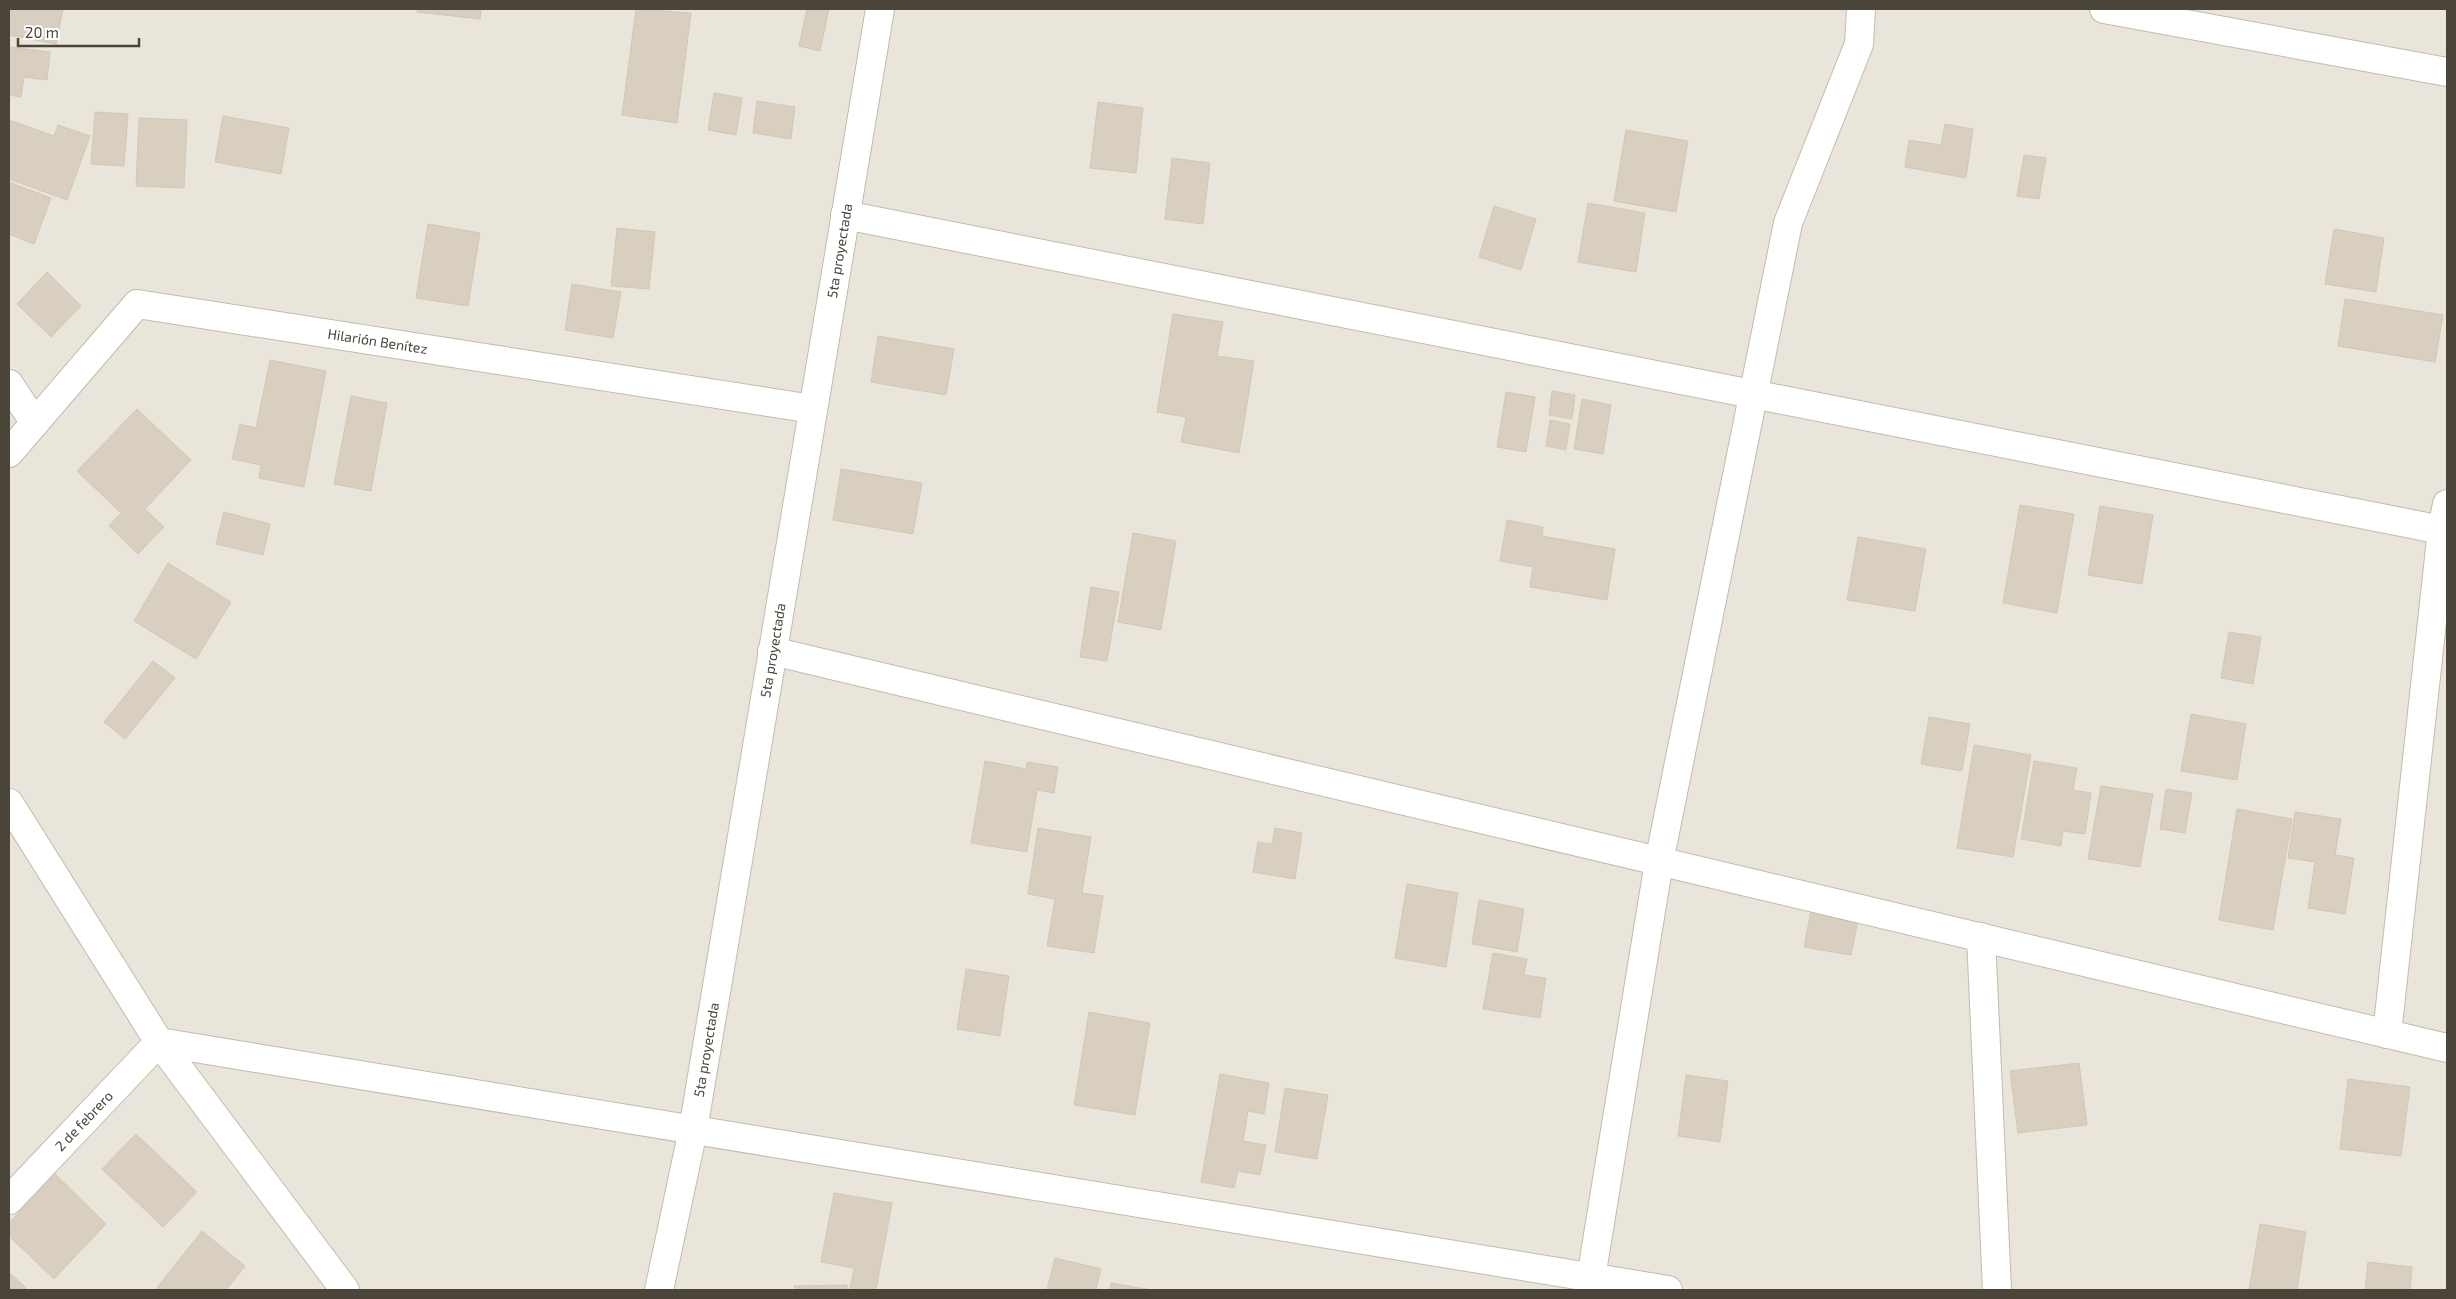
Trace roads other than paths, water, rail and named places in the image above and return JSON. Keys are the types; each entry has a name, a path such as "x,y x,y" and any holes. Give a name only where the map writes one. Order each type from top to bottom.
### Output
{"street":[{"name":"5ta proyectada","path":"659,1290 693,1130 880,9"},
{"path":"1590,1285 1659,862 1788,223 1860,44 1861,9"},
{"path":"2104,9 2447,72"},
{"path":"846,215 1753,393 2446,522 2387,1034"},
{"name":"Hilarión Benítez","path":"9,453 137,304 813,409"},
{"path":"9,384 35,423"},
{"path":"772,651 2447,1048"},
{"path":"9,803 160,1042 345,1290"},
{"path":"1981,938 1998,1290"},
{"path":"160,1042 693,1130 1590,1285 1668,1290"},
{"name":"2 de febrero","path":"9,1200 160,1042"}]}
